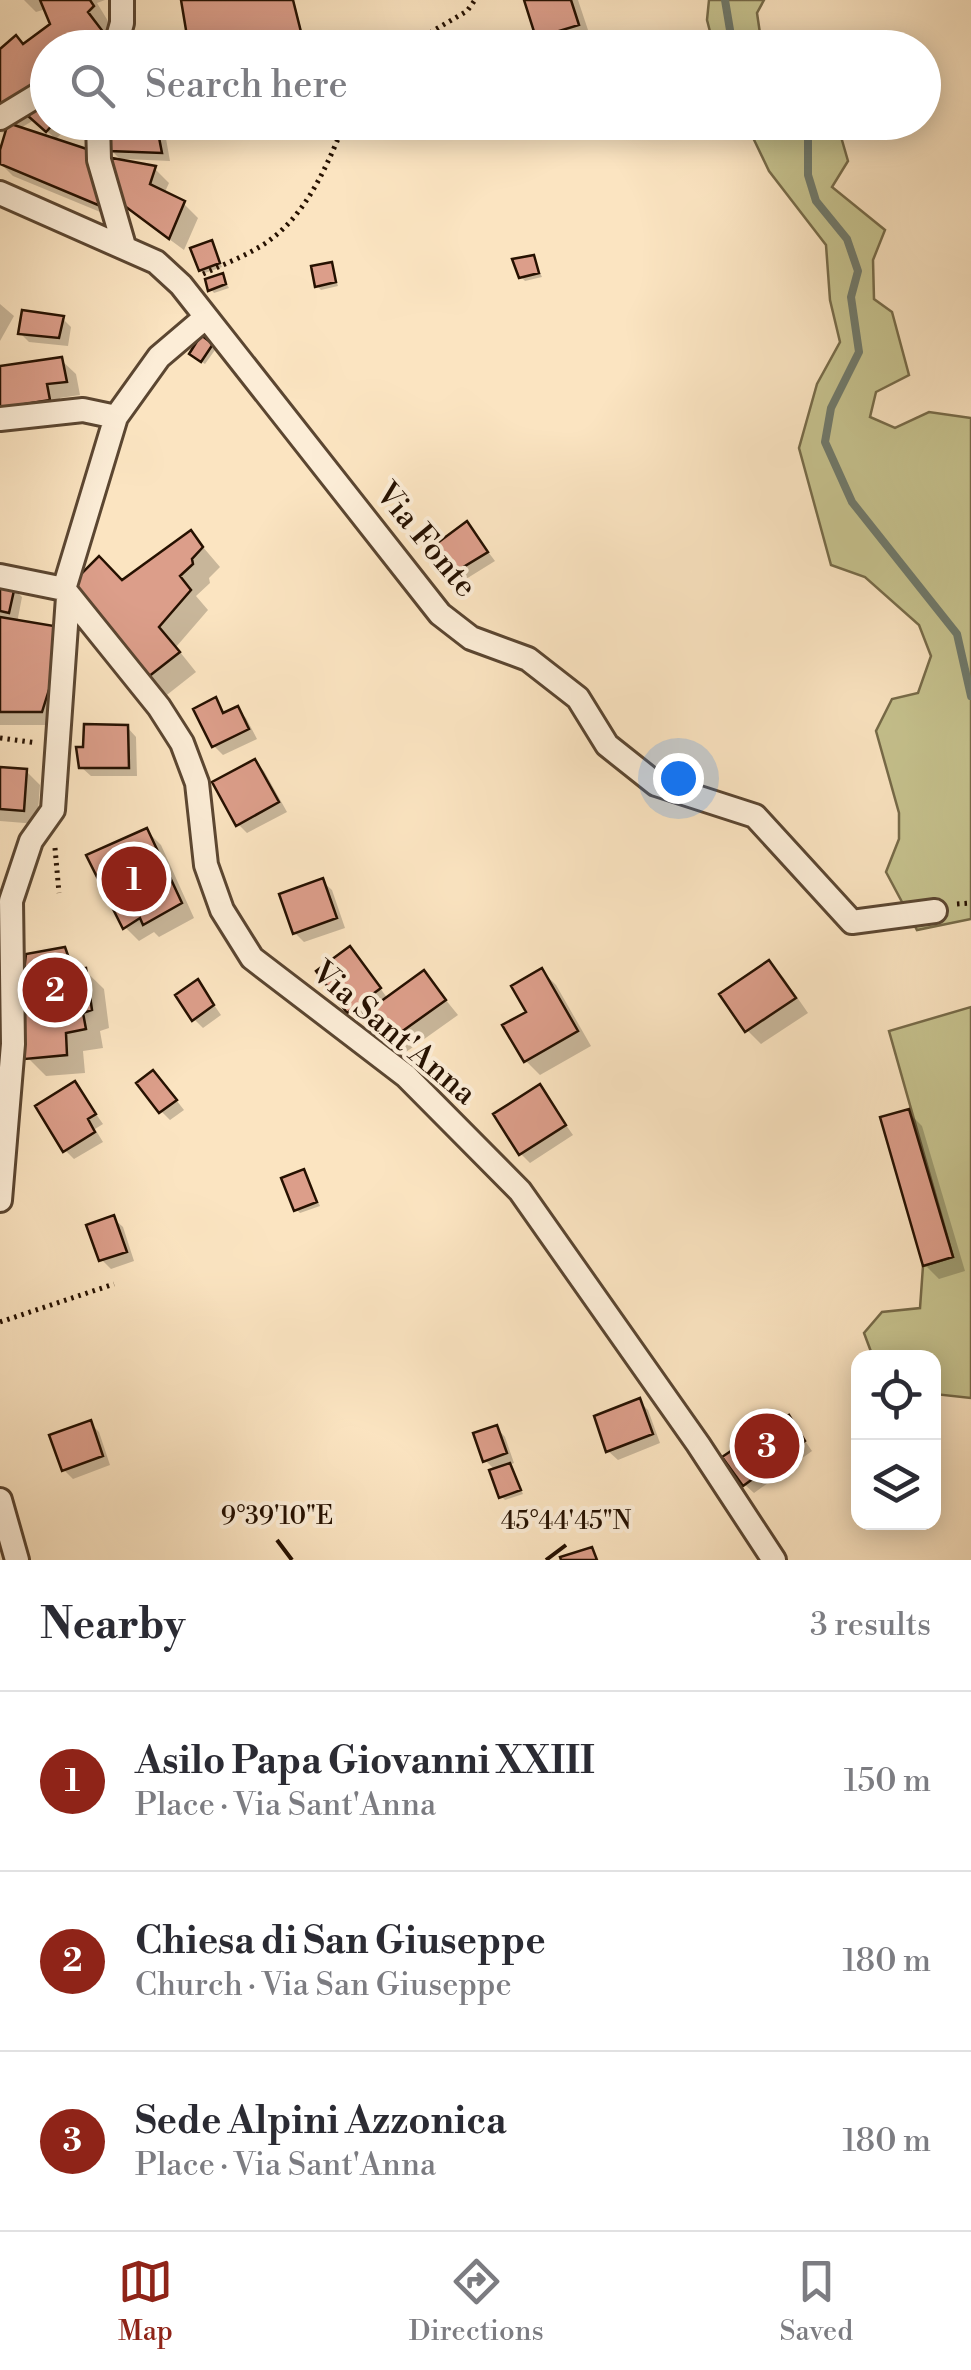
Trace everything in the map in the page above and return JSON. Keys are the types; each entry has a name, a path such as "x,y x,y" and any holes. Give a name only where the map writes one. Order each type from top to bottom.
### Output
{"street":[{"path":"120,30 122,0"},
{"path":"0,118 30,100"},
{"path":"98,140 98,160 124,246"},
{"name":"Via Fonte","path":"0,193 156,262 181,285 440,614 472,638 528,660 578,698 608,744 656,784 754,816 852,922 935,911"},
{"path":"0,1200 13,1044 11,901 31,841 52,810 66,593 116,417 159,357 206,316"},
{"path":"0,419 83,410 116,417"},
{"path":"0,576 66,593"},
{"name":"Via Sant'Anna","path":"66,593 159,706 182,744 197,783 206,865 222,910 252,958 406,1076 520,1191 698,1444 774,1560"},
{"path":"0,1500 17,1560"}],"path":[{"path":"435,30 467,11 475,0"},
{"path":"181,285 261,246 291,224 327,167 338,140"},
{"path":"0,738 59,746"},
{"path":"0,1322 114,1284"}],"shaded area":[{"path":"709,0 764,0 757,13 760,30 710,30"},
{"path":"754,140 842,140 848,161 832,187 885,230 873,260 874,299 892,312 909,375 876,392 870,417 895,428 929,412 971,418 971,919 917,930 886,872 899,839 899,813 876,731 892,699 918,693 931,656 919,625 865,577 831,565 799,448 817,384 840,342 830,300 826,245 769,171"},
{"path":"971,1007 971,1398 941,1395 941,1350 870,1350 864,1333 882,1312 920,1308 923,1266 953,1257 889,1031"}],"building":[{"path":"40,0 90,0 94,6 88,12 102,30 42,30 50,24"},
{"path":"181,0 293,0 300,30 186,30"},
{"path":"524,0 571,0 579,25 562,30 533,30"},
{"path":"16,35 23,44 30,39 30,91 0,111 0,49"},
{"path":"8,123 30,130 30,140 60,140 93,151 110,210 0,164"},
{"path":"107,140 159,140 162,153 109,151"},
{"path":"112,158 156,166 150,184 185,201 169,239 118,201 111,181"},
{"path":"212,240 220,263 199,271 190,248"},
{"path":"534,255 539,273 519,278 512,259"},
{"path":"332,262 336,282 315,287 311,266"},
{"path":"223,273 226,284 208,291 205,279"},
{"path":"22,310 64,316 59,338 18,334"},
{"path":"201,335 213,344 201,362 189,354"},
{"path":"62,357 67,382 47,384 50,400 0,408 0,366"},
{"path":"467,521 488,552 455,572 436,544"},
{"path":"191,530 203,547 180,576 191,590 159,627 180,652 143,681 68,587 99,556 122,580"},
{"path":"0,583 15,586 9,613 0,611"},
{"path":"0,617 54,626 58,661 42,712 0,712"},
{"path":"216,697 223,713 238,706 249,729 212,747 193,709"},
{"path":"84,724 128,725 129,768 79,768 76,747 83,747"},
{"path":"255,759 279,802 236,826 212,782"},
{"path":"0,767 27,769 24,811 0,809"},
{"path":"147,828 182,903 143,925 140,918 123,929 86,855"},
{"path":"323,878 337,918 293,934 279,894"},
{"path":"350,946 381,988 347,1013 316,971"},
{"path":"65,947 73,970 86,968 92,1010 83,1013 86,1029 66,1033 67,1055 25,1059 18,1022 26,954"},
{"path":"769,960 796,998 745,1032 719,994"},
{"path":"542,968 578,1031 524,1062 502,1025 526,1012 511,986"},
{"path":"424,970 446,1000 383,1045 362,1015"},
{"path":"198,979 214,1005 192,1021 175,995"},
{"path":"153,1070 177,1100 159,1113 136,1083"},
{"path":"75,1081 96,1114 88,1119 95,1132 63,1152 35,1106"},
{"path":"540,1084 566,1125 519,1155 493,1114"},
{"path":"909,1109 953,1257 923,1266 880,1117"},
{"path":"304,1169 317,1202 294,1211 281,1178"},
{"path":"114,1215 127,1252 99,1261 86,1225"},
{"path":"640,1398 653,1434 606,1452 594,1416"},
{"path":"789,1415 805,1441 743,1486 722,1457"},
{"path":"91,1420 103,1456 62,1471 49,1435"},
{"path":"497,1425 507,1453 483,1462 473,1433"},
{"path":"510,1463 521,1490 499,1498 489,1470"},
{"path":"592,1547 597,1560 561,1560 560,1557"}],"waterway":[{"path":"725,0 730,30"},
{"path":"808,140 808,175 816,201 847,239 858,271 851,297 859,352 831,408 825,442 852,502 957,634 971,696"}],"place":[{"name":"Asilo Papa Giovanni XXIII","path":"134,879"},
{"name":"Chiesa di San Giuseppe","path":"55,990"},
{"name":"Sede Alpini Azzonica","path":"767,1446"}]}
